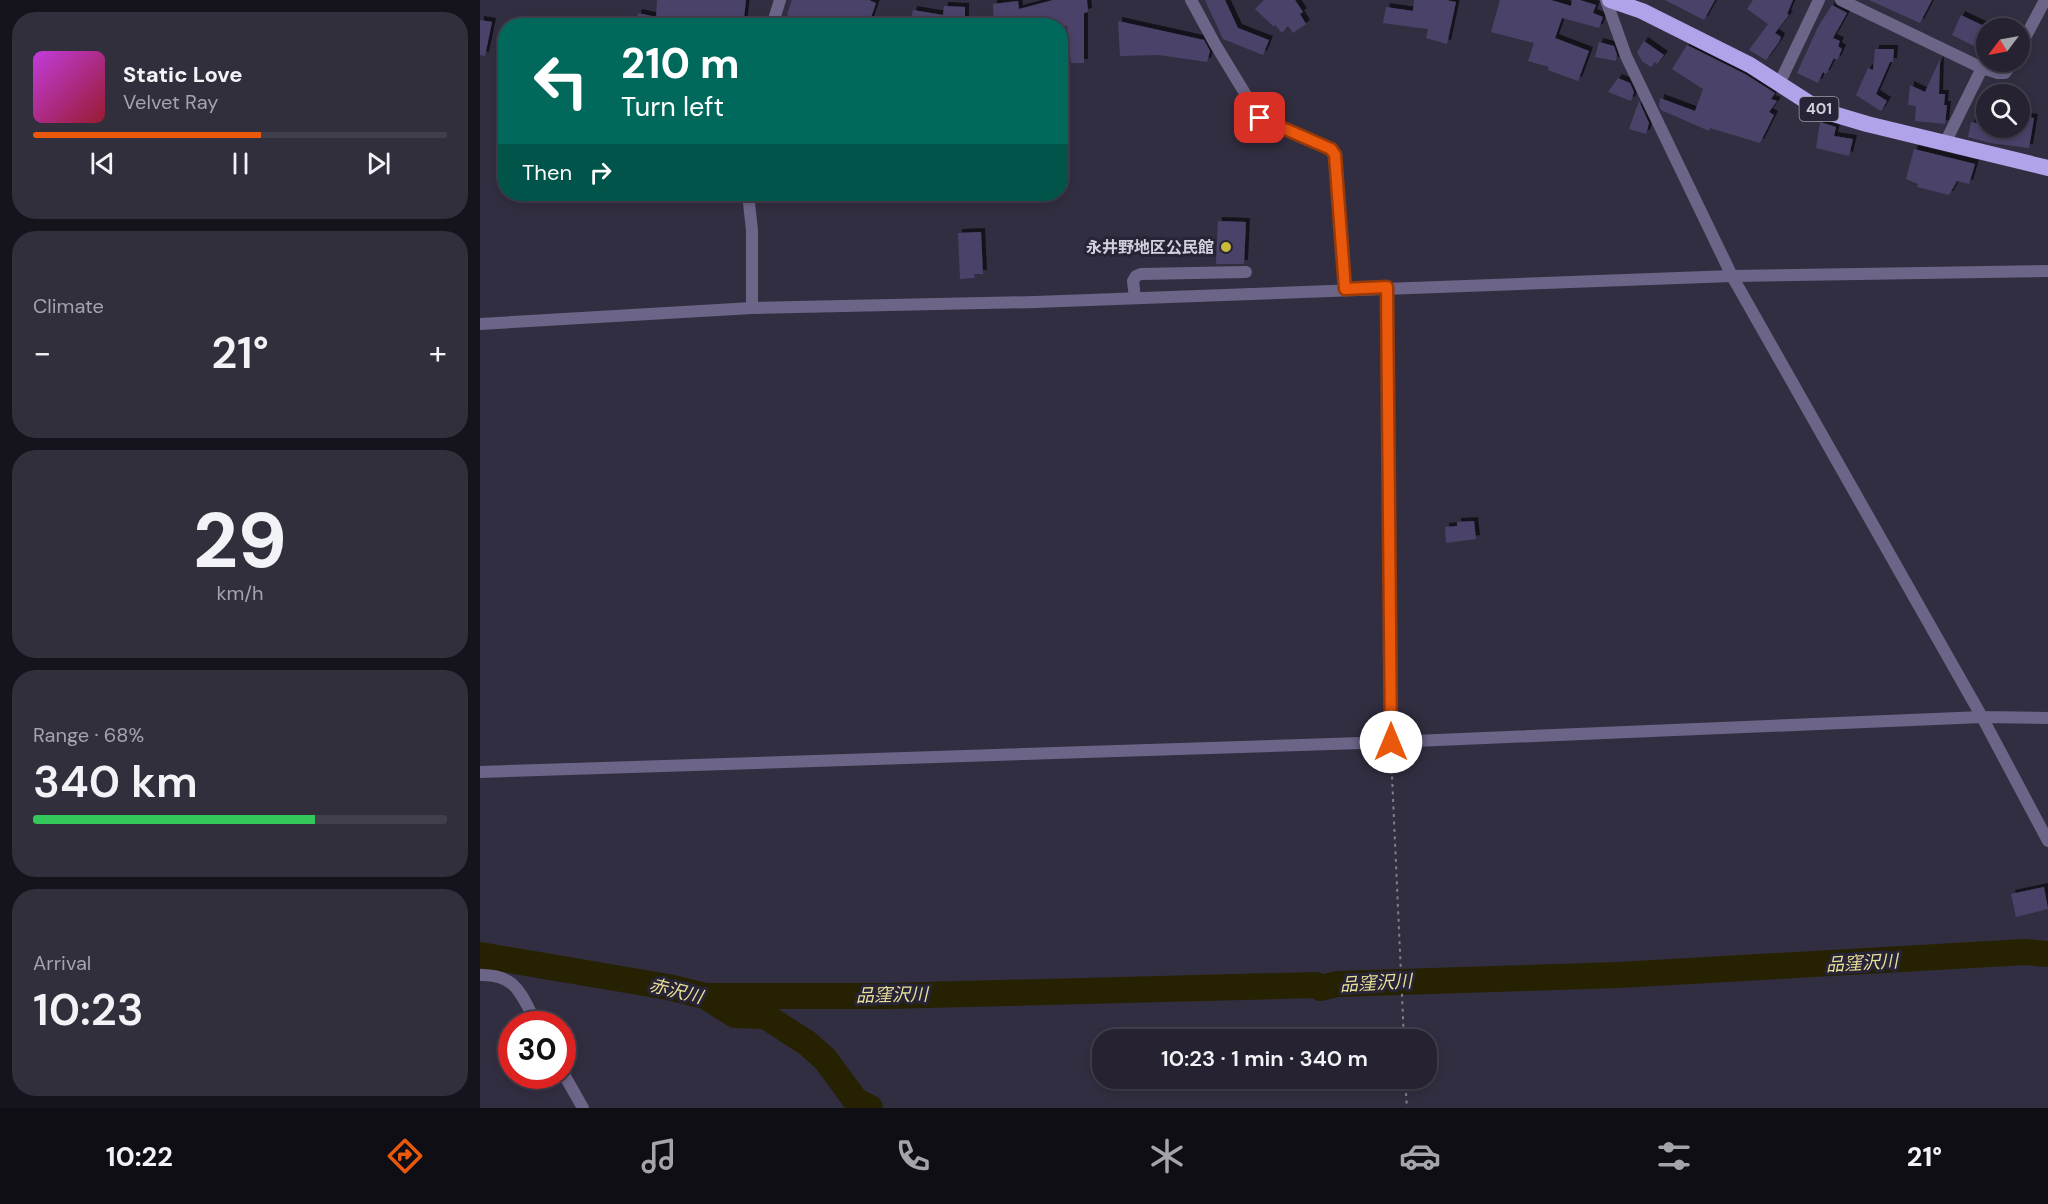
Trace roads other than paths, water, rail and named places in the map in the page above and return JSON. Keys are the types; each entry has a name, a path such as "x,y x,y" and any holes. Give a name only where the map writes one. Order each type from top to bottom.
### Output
{"highway":[{"name":"401","path":"1608,0 1652,16 1750,65 1820,110 1867,124 2048,168"}],"street":[{"path":"774,18 780,0"},
{"path":"1191,0 1260,118 1331,149 1335,155 1345,289"},
{"path":"1608,0 1626,56 1732,276 1982,717 2048,841"},
{"path":"1779,84 1819,0"},
{"path":"1841,0 1976,65"},
{"path":"2030,29 2044,2"},
{"path":"1946,143 1980,72"},
{"path":"749,201 752,230 752,308"},
{"path":"480,324 752,308 1135,298 1732,276 2048,271"},
{"path":"1135,298 1134,281 1136,276 1141,274 1245,272"},
{"path":"1387,287 1391,742"},
{"path":"480,772 1391,742 1982,717 2048,718"},
{"path":"480,975 496,975 514,983 530,1011"},
{"path":"572,1089 583,1108"}],"waterway":[{"name":"品窪沢川","path":"705,996 886,996 1316,985 1321,988 1337,984 1619,975 2025,952 2048,954"},
{"name":"赤沢川","path":"480,955 668,987 705,996 735,1015 765,1016 807,1043 825,1059 856,1101 870,1108"}],"place":[{"name":"永井野地区公民館","path":"1226,247"}]}
